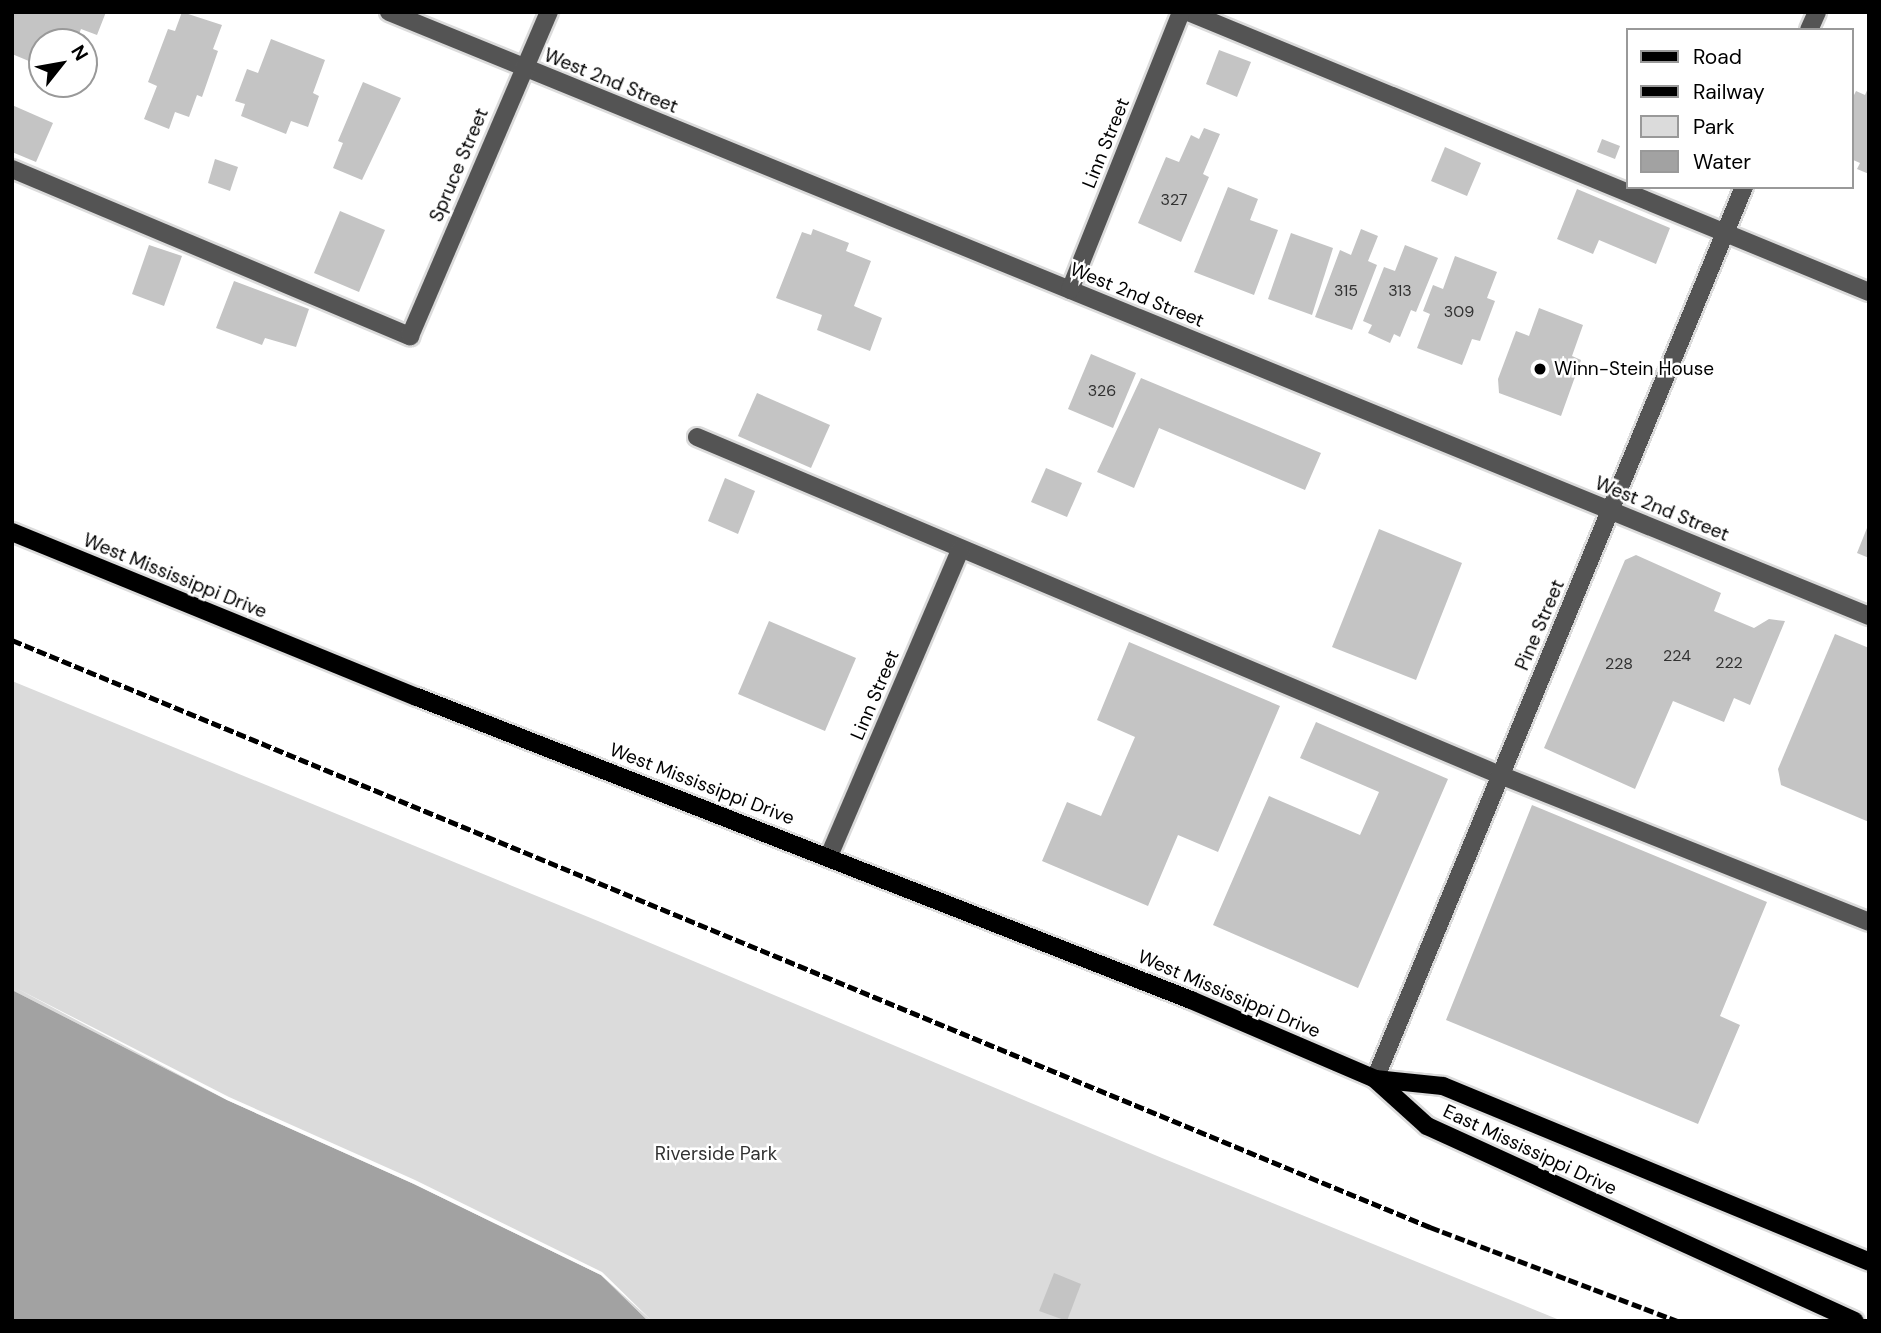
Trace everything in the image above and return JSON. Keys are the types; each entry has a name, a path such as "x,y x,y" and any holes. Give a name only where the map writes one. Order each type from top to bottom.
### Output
{"main road":[{"name":"West Mississippi Drive","path":"12,532 430,702 1191,1000 1375,1079"},
{"name":"East Mississippi Drive","path":"1375,1079 1443,1086 1869,1262"},
{"name":"East Mississippi Drive","path":"1375,1079 1427,1126 1855,1321"}],"street":[{"name":"West 2nd Street","path":"389,12 1869,616"},
{"name":"Spruce Street","path":"12,169 410,336 549,12"},
{"name":"Linn Street","path":"1070,290 1181,12"},
{"path":"1188,12 1869,292"},
{"path":"1810,28 1817,12"},
{"name":"Pine Street","path":"1375,1079 1743,189"},
{"path":"697,437 960,551 1500,775 1869,922"},
{"name":"Linn Street","path":"829,856 960,551"}],"green space":[{"name":"Riverside Park","path":"12,681 1562,1321 648,1321 601,1275 414,1184 227,1100 12,990"}],"water":[{"path":"12,990 227,1100 414,1184 601,1275 648,1321 12,1321"}],"pier":[{"path":"14,987 229,1097 415,1180 602,1272 652,1321 601,1275 414,1184 227,1100"}],"building":[{"path":"12,12 106,12 98,32 98,28 28,28 28,61 12,54"},
{"path":"182,12 222,25 213,49 218,51 202,97 197,95 189,117 175,112 169,129 144,119 157,86 148,82 168,29 175,31"},
{"path":"271,39 325,60 313,93 319,96 308,127 291,121 286,134 241,116 245,104 235,101 247,69 258,73"},
{"path":"1219,50 1251,62 1237,97 1206,84"},
{"path":"363,82 401,98 362,180 333,168 343,143 338,141"},
{"path":"1869,86 1869,174 1857,169 1860,163 1853,160 1853,97 1856,91 1865,95"},
{"path":"12,105 53,123 36,162 12,152"},
{"path":"1204,128 1220,134 1203,174 1209,177 1181,242 1138,223 1166,157 1179,162 1191,135 1199,139"},
{"path":"1602,139 1620,146 1615,159 1597,152"},
{"path":"1445,147 1481,163 1467,196 1431,181"},
{"path":"215,159 238,167 230,191 208,183"},
{"path":"1228,187 1258,199 1250,220 1278,230 1254,295 1194,272"},
{"path":"1577,189 1670,228 1656,264 1599,240 1593,254 1557,239"},
{"path":"340,211 385,230 359,292 314,273"},
{"path":"813,229 849,243 846,251 871,261 854,306 882,318 870,351 817,330 822,315 776,298 802,232 811,235"},
{"path":"1361,229 1378,236 1368,261 1377,265 1352,330 1315,317 1340,250 1351,255"},
{"path":"1291,233 1333,248 1312,315 1268,299"},
{"path":"149,245 182,256 164,306 132,294"},
{"path":"1405,245 1438,258 1416,312 1411,310 1400,337 1394,334 1390,343 1368,333 1372,325 1363,321 1384,267 1395,271"},
{"path":"1455,256 1497,272 1487,298 1495,301 1480,341 1472,339 1462,365 1417,348 1430,314 1423,311 1433,285 1443,289"},
{"path":"234,281 309,309 296,347 265,338 262,345 216,328"},
{"name":"Winn-Stein House","path":"1539,308 1583,325 1572,356 1581,360 1561,416 1499,393 1498,379 1516,331 1529,336"},
{"path":"1091,354 1136,373 1113,428 1068,409"},
{"path":"1141,378 1321,453 1305,490 1159,428 1134,488 1097,472"},
{"path":"757,393 830,425 811,468 738,436"},
{"path":"1046,468 1082,483 1067,517 1031,502"},
{"path":"725,478 755,491 738,534 708,521"},
{"path":"1869,523 1869,558 1857,553"},
{"path":"1379,529 1462,563 1416,680 1332,647"},
{"path":"1636,555 1721,593 1714,611 1754,628 1769,619 1785,621 1750,705 1734,698 1724,722 1673,701 1635,789 1544,748 1625,560"},
{"path":"769,621 856,658 825,731 738,694"},
{"path":"1835,634 1869,648 1869,822 1781,785 1778,769"},
{"path":"1129,642 1280,706 1218,852 1178,835 1148,906 1042,861 1067,802 1101,816 1135,737 1097,720"},
{"path":"1316,722 1448,779 1358,988 1213,925 1269,796 1360,835 1379,792 1300,758"},
{"path":"1532,805 1767,902 1720,1016 1740,1025 1698,1124 1446,1020"},
{"path":"1054,1273 1081,1284 1067,1321 1039,1311"}],"railway":[{"path":"12,640 1430,1227 1678,1321"}],"place":[{"name":"Winn-Stein House","path":"1540,369"}]}
